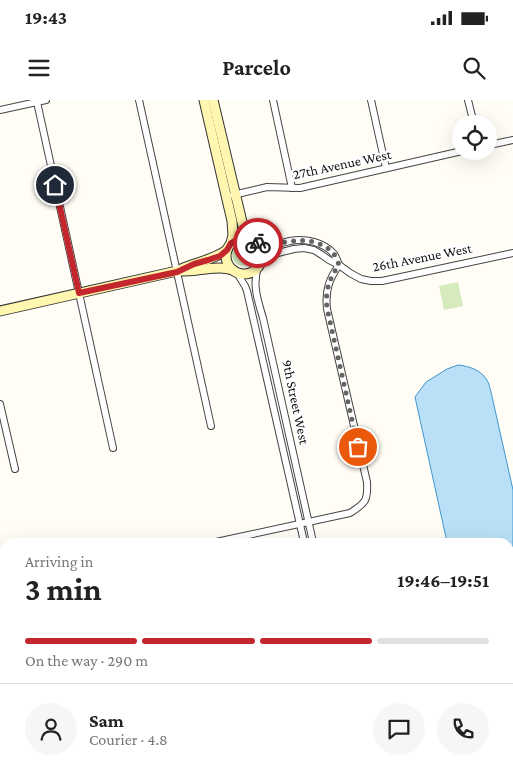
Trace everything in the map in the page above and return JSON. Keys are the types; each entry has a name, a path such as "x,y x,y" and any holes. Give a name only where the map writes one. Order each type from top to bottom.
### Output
{"street":[{"path":"0,110 46,100"},
{"path":"139,100 211,426"},
{"path":"0,311 177,272 216,267 249,274 254,271 259,265 262,254 259,245 243,226 231,196 204,100"},
{"path":"213,100 231,196 233,229 227,261 229,266 235,271"},
{"path":"273,100 292,188"},
{"path":"371,100 386,168"},
{"path":"468,100 472,115"},
{"path":"37,102 112,448"},
{"path":"497,143 513,140"},
{"name":"27th Avenue West","path":"231,196 267,187 300,188 452,153"},
{"path":"177,272 194,264 215,258 240,238 253,240"},
{"name":"26th Avenue West","path":"253,240 266,245 292,241 319,243 335,255 339,265"},
{"name":"26th Avenue West","path":"259,265 274,254 294,248 304,248 314,250 361,280 382,281 513,253"},
{"name":"9th Street West","path":"259,265 255,278 256,292 312,538"},
{"path":"235,538 350,513 366,500 367,482 327,308 329,281 339,265"},
{"name":"9th Street West","path":"235,271 247,291 303,538"},
{"path":"0,404 15,468"}],"green space":[{"path":"239,244 247,244 254,251 254,259 247,266 239,266 232,259 232,251"},
{"path":"458,282 463,306 444,310 439,286"}],"water":[{"path":"458,365 470,368 478,371 488,381 513,490 513,538 446,538 415,397 426,382 447,369"}],"way so far":[{"path":"258,243 277,245 292,241 311,241 319,243 335,255 339,265 329,281 326,299 327,308 358,447"}],"route":[{"path":"55,185 79,293 177,272 194,264 220,256 231,243 240,238 250,239 258,243"}]}
